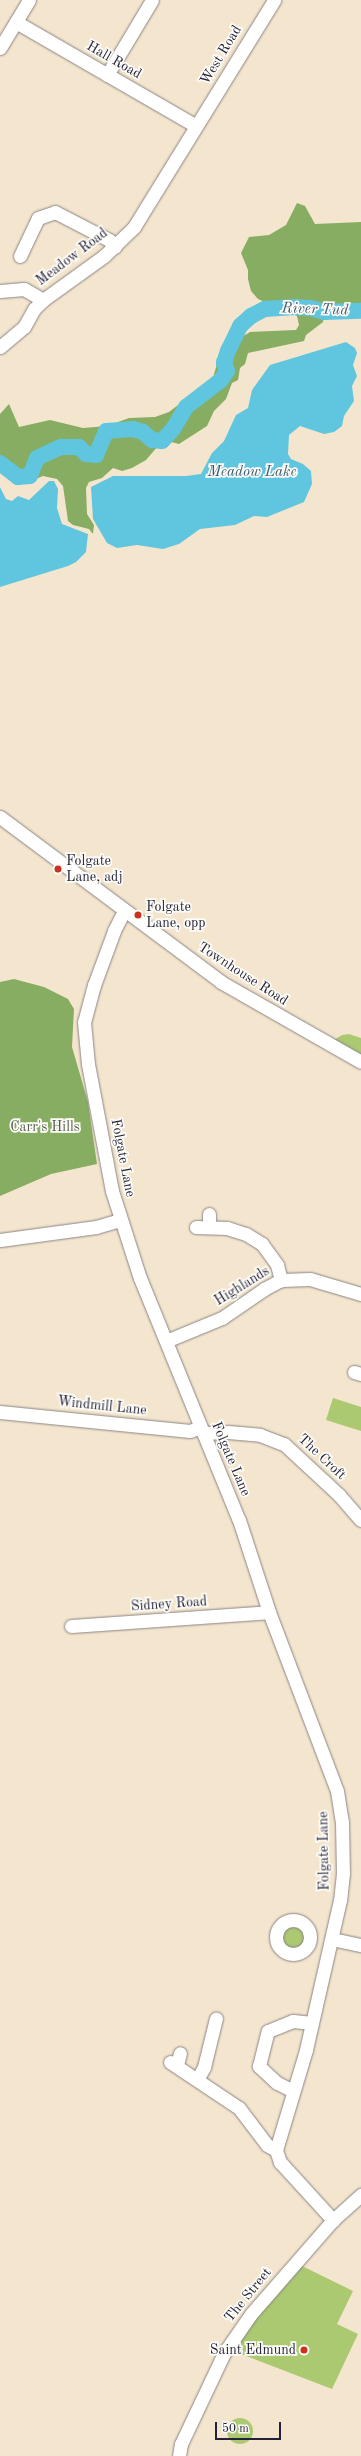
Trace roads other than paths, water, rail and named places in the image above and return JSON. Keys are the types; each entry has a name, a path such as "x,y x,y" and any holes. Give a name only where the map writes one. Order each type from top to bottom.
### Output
{"street":[{"path":"0,48 29,0"},
{"path":"107,75 152,0"},
{"name":"West Road","path":"196,126 274,0"},
{"name":"Hall Road","path":"16,22 196,126"},
{"name":"Meadow Road","path":"0,347 24,327 43,300 115,246 144,212 196,126"},
{"path":"20,256 38,218 55,212 69,212 109,240 115,246"},
{"path":"0,291 24,289 43,300"},
{"name":"Townhouse Road","path":"0,817 124,911 249,1000 361,1062"},
{"name":"Folgate Lane","path":"124,911 114,931 94,985 85,1015 84,1034 107,1169 120,1220 201,1430 241,1526 269,1612 337,1791 342,1822 343,1873 331,1943 312,2023 276,2150"},
{"path":"0,1240 96,1227 120,1220"},
{"path":"205,1222 246,1234 262,1244 275,1260 282,1280"},
{"name":"Highlands","path":"166,1341 222,1318 264,1289 282,1280 310,1279 361,1294"},
{"name":"Windmill Lane","path":"0,1412 190,1431 201,1430"},
{"name":"The Croft","path":"201,1430 260,1435 284,1444 338,1495 361,1520"},
{"name":"Sidney Road","path":"71,1626 269,1612"},
{"path":"310,1941 361,1945"},
{"path":"198,2078 204,2066 216,2018"},
{"path":"293,2091 277,2083 259,2066 268,2031 293,2021 312,2023"},
{"path":"176,2060 239,2108 267,2145 276,2150 280,2162 333,2220"},
{"name":"The Street","path":"178,2456 181,2444 224,2353 251,2314 333,2220 361,2195"}],"water":[{"name":"Meadow Lake","path":"346,342 355,348 357,353 353,365 357,376 352,386 354,401 344,416 342,426 334,432 324,434 300,426 289,435 288,454 291,459 303,464 311,471 312,484 304,502 267,517 254,516 235,525 200,529 179,544 163,549 137,545 117,548 107,543 93,519 91,487 113,476 186,476 201,474 212,453 224,441 236,415 248,408 252,390 270,365"},
{"path":"49,481 54,481 58,489 57,508 62,524 88,534 86,552 76,562 68,566 0,587 0,487 6,499 12,501 18,496 29,500"}],"waterway":[{"name":"River Tud","path":"0,463 18,477 30,476 37,458 61,447 79,447 86,454 96,455 106,431 133,429 143,432 152,440 162,441 173,429 186,407 221,380 227,371 224,363 228,351 240,326 251,316 265,309 295,307 311,308 324,312 361,311"}],"place":[{"name":"Folgate Lane, adj","path":"58,869"},
{"name":"Folgate Lane, opp","path":"138,915"},
{"name":"Saint Edmund","path":"304,2350"}],"park label":[{"name":"Carr's Hills","path":"45,1127"}]}
